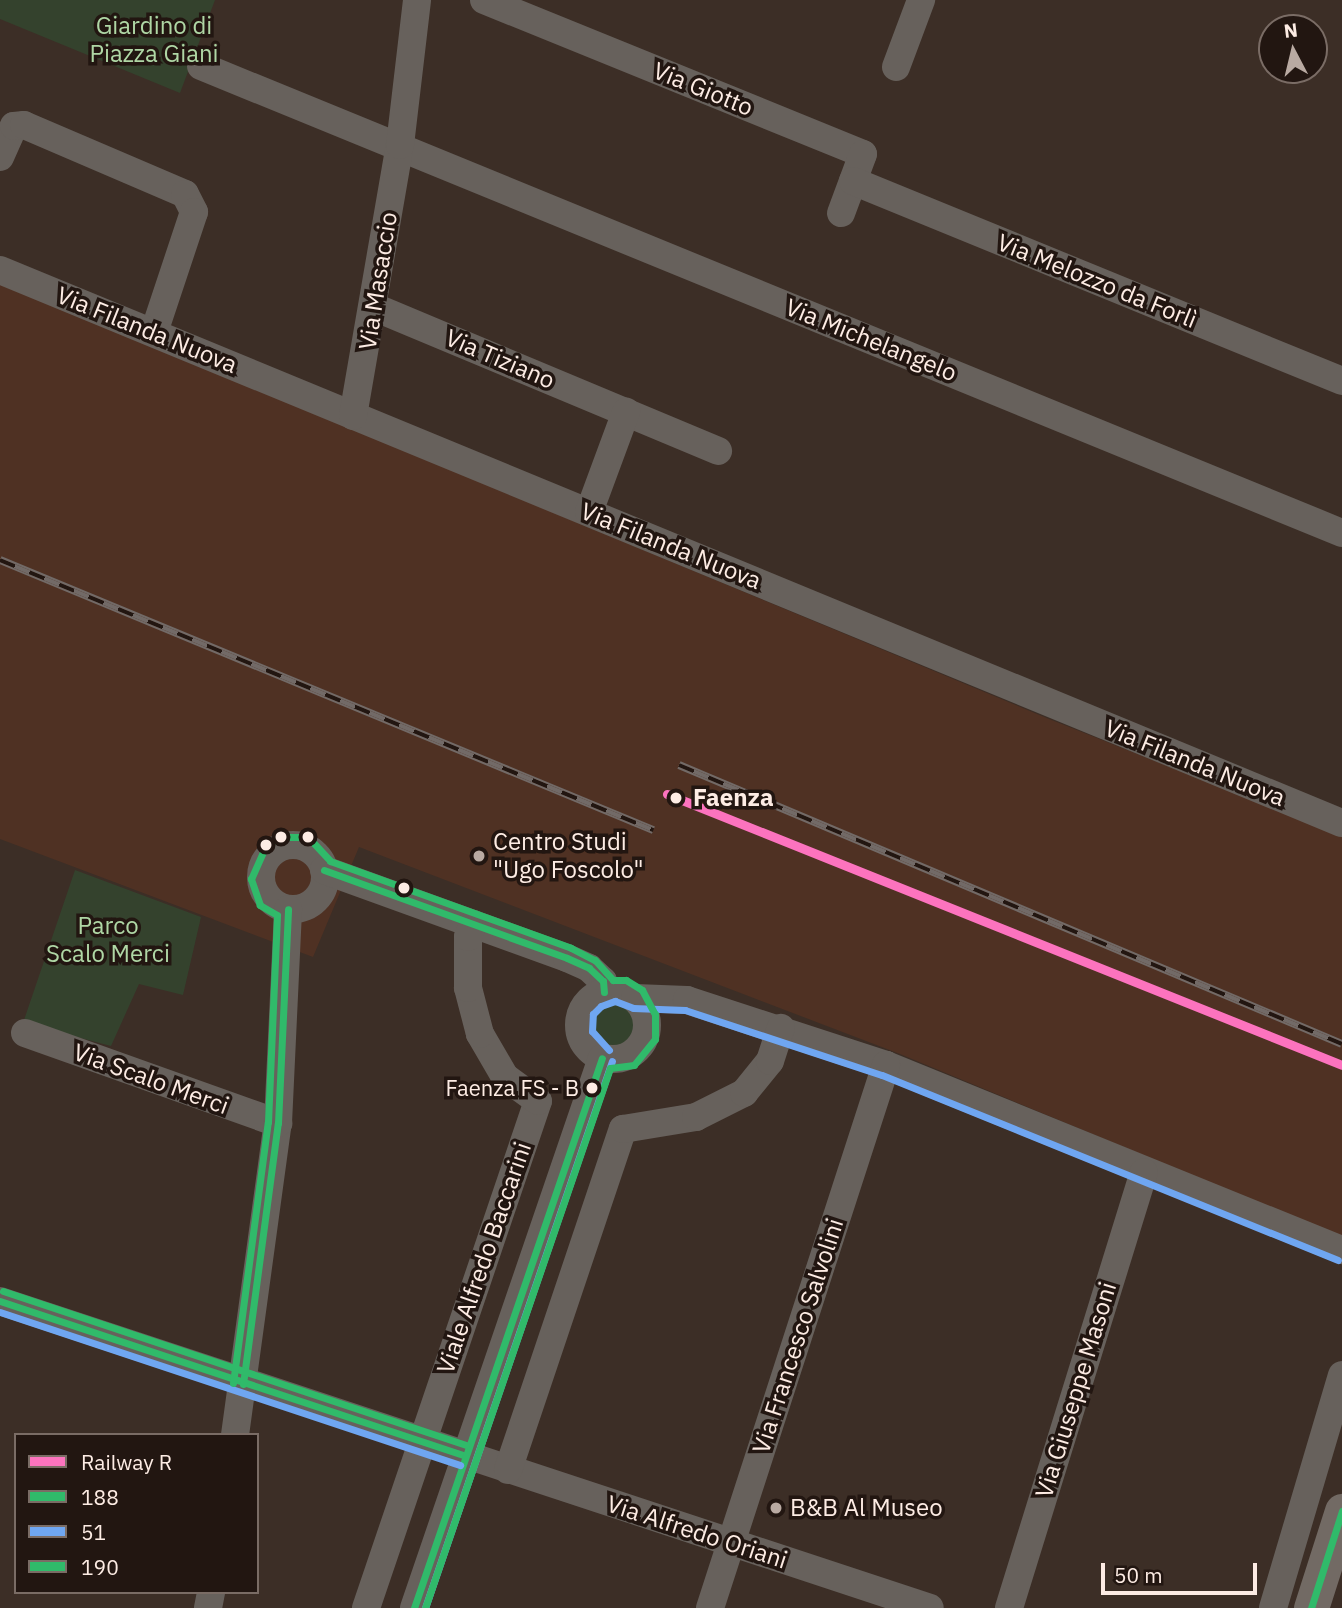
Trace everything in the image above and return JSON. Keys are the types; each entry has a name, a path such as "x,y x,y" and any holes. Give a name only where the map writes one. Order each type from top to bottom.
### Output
{"main road":[{"path":"1311,1608 1342,1511"}],"street":[{"name":"Via Masaccio","path":"354,416 400,145 417,0"},
{"name":"Via Giotto","path":"484,0 863,154 841,213"},
{"path":"896,68 922,0"},
{"path":"201,66 400,145"},
{"path":"0,158 14,126 24,125 185,194 194,212 154,332"},
{"name":"Via Michelangelo","path":"400,145 1342,534"},
{"name":"Via Melozzo da Forlì","path":"853,181 1342,381"},
{"name":"Via Filanda Nuova","path":"0,270 1342,823"},
{"name":"Via Tiziano","path":"374,307 718,451"},
{"path":"589,512 626,412"},
{"path":"324,870 316,899 288,908 269,899 261,879 267,859 283,847 304,847 324,870 589,968 603,981 604,992"},
{"path":"235,1433 278,1123 288,908"},
{"name":"Viale Alfredo Baccarini","path":"366,1608 538,1101 505,1077 480,1034 468,988 467,937 473,924"},
{"path":"635,998 645,1017 645,1036 636,1050 602,1056 583,1040 580,1021 588,1003 604,992 622,990 635,998 687,1000 781,1028 886,1065 1144,1172 1342,1250"},
{"path":"508,1470 624,1129 696,1117 744,1093 770,1061 781,1028"},
{"name":"Via Scalo Merci","path":"25,1033 278,1123"},
{"name":"Viale Alfredo Baccarini","path":"414,1608 463,1455 602,1056"},
{"name":"Via Francesco Salvolini","path":"710,1608 886,1065"},
{"name":"Via Giuseppe Masoni","path":"1009,1608 1144,1172"},
{"name":"Via Alfredo Oriani","path":"0,1301 243,1384 930,1608"},
{"path":"1273,1608 1342,1375"}],"shaded area":[{"path":"0,282 1049,719 1342,835 1342,1238 900,1054 359,847 313,957 0,839"}],"green space":[{"name":"Giardino di Piazza Giani","path":"0,0 215,0 180,93 0,19"},
{"name":"Parco Scalo Merci","path":"75,870 201,917 183,995 139,984 111,1046 23,1023"},
{"path":"614,1000 631,1008 639,1025 631,1042 614,1050 597,1042 589,1025 597,1008"}],"railway":[{"path":"0,560 653,830"},
{"path":"679,765 1342,1044"}],"rail line":[{"name":"R","path":"667,794 1342,1065"}],"transit line":[{"name":"190","path":"233,1383 268,1122 277,915 260,905 251,879 266,845 281,837 308,837 330,861 571,948 595,960 613,980 626,980 642,990 655,1014 655,1039 634,1065 610,1068 425,1608"},
{"name":"188","path":"324,870 567,958 589,968 603,981 604,992"},
{"name":"188","path":"243,1384 278,1123 288,909"},
{"name":"51","path":"609,1050 592,1031 593,1014 601,1006 615,1001 633,1008 685,1010 882,1075 1338,1260"},
{"name":"188","path":"414,1608 602,1058"},
{"name":"51","path":"425,1608 612,1061"},
{"name":"190","path":"3,1291 466,1445"},
{"name":"188","path":"0,1301 463,1455"},
{"name":"51","path":"0,1312 460,1465"},
{"name":"188","path":"1311,1608 1342,1511"}],"place":[{"name":"Faenza","path":"676,798"},
{"name":"Centro Studi \"Ugo Foscolo\"","path":"479,856"},
{"name":"Faenza FS - B","path":"592,1088"},
{"name":"B&B Al Museo","path":"776,1508"}]}
